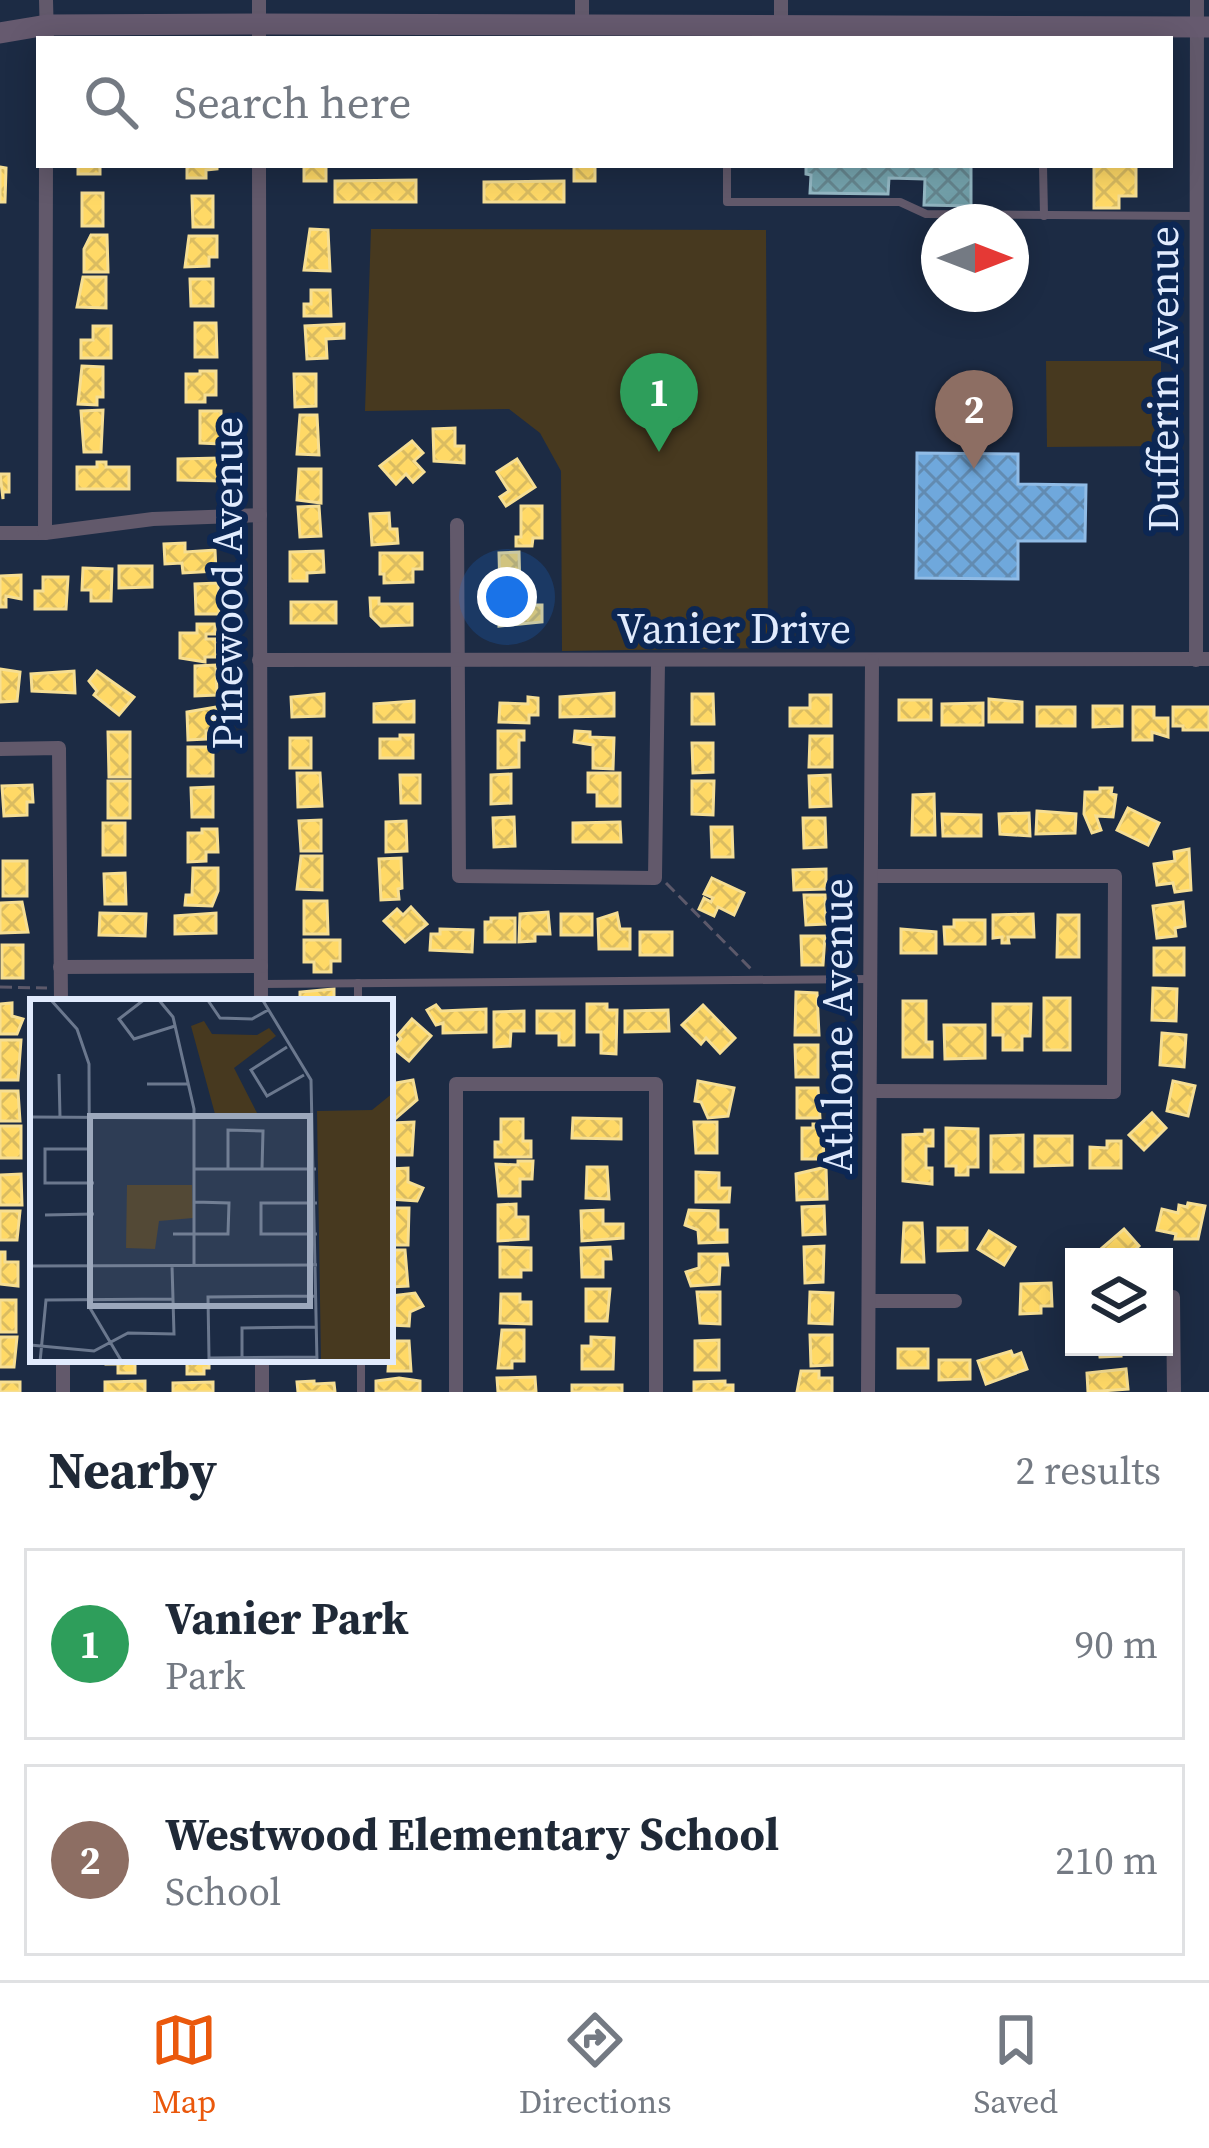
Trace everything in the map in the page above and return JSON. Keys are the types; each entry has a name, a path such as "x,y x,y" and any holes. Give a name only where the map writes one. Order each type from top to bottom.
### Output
{"main road":[{"path":"0,33 582,26 1041,33 1202,27"}],"street":[{"path":"46,0 47,32"},
{"path":"259,0 259,32"},
{"path":"582,0 582,26"},
{"path":"781,0 781,32"},
{"name":"Dufferin Avenue","path":"1197,0 1202,27 1196,216 1203,660"},
{"path":"44,533 46,168"},
{"name":"Pinewood Avenue","path":"259,168 261,999"},
{"path":"0,533 260,515"},
{"path":"457,525 459,876 655,878 658,662"},
{"name":"Vanier Drive","path":"259,660 1203,660"},
{"name":"Athlone Avenue","path":"868,1392 872,661"},
{"path":"0,749 59,748 61,995"},
{"path":"870,1090 1114,1092 1115,919 1115,876 871,877"},
{"path":"60,967 261,966"},
{"path":"456,1392 456,1084 656,1084 656,1392"},
{"path":"1173,1297 1174,1392"},
{"path":"869,1301 955,1301"},
{"path":"62,1362 63,1392"}],"lane":[{"path":"727,168 727,202 900,202 926,214 1196,216"},
{"path":"1043,168 1044,216"},
{"path":"261,984 870,979"},
{"path":"358,982 358,999"}],"path":[{"path":"655,878 661,878 762,980"},
{"path":"0,988 61,995"}],"shaded area":[{"path":"371,229 766,230 768,648 562,651 561,471 540,433 509,409 365,411"},
{"path":"1046,361 1161,361 1161,446 1047,447"}],"building: Homes":[{"path":"0,167 6,168 5,202 0,202"},
{"path":"78,168 100,168 100,174 78,174"},
{"path":"187,168 217,168 206,170 206,178 187,178"},
{"path":"304,168 326,168 326,181 304,181"},
{"path":"574,168 595,168 595,181 574,181"},
{"path":"1094,168 1136,168 1136,196 1119,196 1119,208 1094,208"},
{"path":"416,180 416,202 335,202 335,181"},
{"path":"564,181 564,202 484,202 484,182"},
{"path":"82,193 103,193 103,226 82,226"},
{"path":"192,196 213,196 213,227 193,227"},
{"path":"310,229 328,230 330,271 304,270"},
{"path":"91,235 107,235 108,272 84,272 84,249"},
{"path":"189,236 217,236 217,257 209,257 209,266 185,267"},
{"path":"83,277 106,277 106,308 77,307"},
{"path":"190,279 213,279 213,306 191,306"},
{"path":"311,290 330,290 331,316 304,316 304,304 311,304"},
{"path":"195,323 216,323 217,357 195,357"},
{"path":"344,324 344,338 326,339 327,358 307,359 305,326"},
{"path":"93,326 111,326 111,358 81,358 81,340 93,340"},
{"path":"82,366 103,367 103,397 97,397 97,405 78,404"},
{"path":"216,371 216,395 205,395 205,402 186,402 186,374"},
{"path":"294,374 316,374 316,406 295,407"},
{"path":"103,410 101,452 84,452 81,411"},
{"path":"200,411 221,411 221,444 200,443"},
{"path":"300,415 317,415 319,455 297,454"},
{"path":"455,428 455,446 464,446 464,463 434,461 433,429"},
{"path":"412,441 423,453 414,461 424,472 413,482 406,474 396,484 380,466"},
{"path":"219,458 220,481 178,480 178,459"},
{"path":"517,459 535,487 506,506 500,497 509,491 497,472"},
{"path":"97,462 129,467 129,489 77,489 77,467 97,467"},
{"path":"299,469 321,469 321,503 297,500"},
{"path":"0,474 9,474 9,492 3,492 3,499"},
{"path":"319,506 321,536 300,537 298,507"},
{"path":"521,506 542,506 542,538 533,538 532,546 516,546 516,537 521,537"},
{"path":"389,513 390,529 397,529 398,543 372,545 370,514"},
{"path":"185,543 185,552 215,550 216,571 183,573 182,563 165,564 164,544"},
{"path":"323,551 324,572 307,573 307,581 290,581 290,552"},
{"path":"519,552 520,592 500,592 499,553"},
{"path":"380,553 422,553 422,569 413,569 413,582 384,583"},
{"path":"119,566 152,566 152,587 119,588"},
{"path":"83,568 112,569 111,601 91,601 91,590 82,590"},
{"path":"21,575 21,599 6,596 6,607 0,607 0,576"},
{"path":"43,577 68,577 66,609 35,609 35,591 43,591"},
{"path":"218,583 219,614 196,614 195,584"},
{"path":"370,598 379,598 379,604 412,604 412,625 381,626 371,616"},
{"path":"291,602 336,602 336,623 291,623"},
{"path":"499,605 542,605 542,622 499,626"},
{"path":"197,624 215,624 215,634 206,634 206,639 216,639 216,657 205,657 205,662 180,658 180,633 197,633"},
{"path":"216,665 217,695 195,696 195,666"},
{"path":"0,669 20,672 17,701 0,702"},
{"path":"74,671 75,693 32,691 31,674"},
{"path":"97,671 134,697 119,715 94,695 97,691 89,681"},
{"path":"614,693 614,716 560,717 560,697"},
{"path":"324,694 324,716 292,717 291,697"},
{"path":"692,694 713,694 714,724 692,724"},
{"path":"810,695 831,695 831,726 790,726 790,708 810,708"},
{"path":"528,697 538,698 538,715 529,715 529,723 499,722 500,703 528,704"},
{"path":"989,699 1022,702 1022,722 989,722"},
{"path":"899,700 931,700 931,720 899,720"},
{"path":"414,701 414,722 374,722 374,704"},
{"path":"983,703 983,725 942,725 942,704"},
{"path":"1093,706 1122,706 1122,726 1093,727"},
{"path":"216,707 217,731 206,731 206,739 188,740 187,712"},
{"path":"1037,707 1075,707 1075,726 1037,726"},
{"path":"1133,707 1154,707 1154,718 1168,718 1168,737 1152,732 1152,740 1133,740"},
{"path":"1173,707 1209,707 1209,730 1173,726"},
{"path":"498,731 524,731 524,740 519,740 519,767 498,768"},
{"path":"575,731 614,738 613,769 593,768 593,745 574,742"},
{"path":"108,732 130,732 130,777 109,777"},
{"path":"400,735 413,735 413,758 380,758 380,739 400,739"},
{"path":"810,736 832,736 832,767 809,767"},
{"path":"290,738 311,738 311,768 290,768"},
{"path":"692,743 713,743 713,772 693,773"},
{"path":"188,747 213,747 213,776 188,776"},
{"path":"297,773 320,773 322,806 298,807"},
{"path":"588,773 620,773 620,806 597,806 597,792 588,792"},
{"path":"511,774 511,803 491,804 491,775"},
{"path":"400,775 420,775 420,803 401,803"},
{"path":"830,775 831,806 810,807 809,776"},
{"path":"108,781 130,781 130,818 108,818"},
{"path":"692,781 714,781 713,815 692,814"},
{"path":"32,785 33,802 27,802 27,815 4,816 2,786"},
{"path":"213,787 213,817 192,817 191,788"},
{"path":"1100,788 1112,788 1111,794 1116,795 1113,817 1096,816 1101,830 1092,833 1084,814 1085,792 1100,792"},
{"path":"934,794 935,835 912,835 913,795"},
{"path":"1128,808 1159,823 1148,845 1117,830"},
{"path":"1037,811 1076,814 1075,833 1036,834"},
{"path":"1029,813 1030,836 1000,834 999,814"},
{"path":"942,814 981,815 981,836 943,836"},
{"path":"514,817 515,846 494,847 493,818"},
{"path":"803,818 825,818 826,847 804,848"},
{"path":"321,820 321,851 301,851 299,821"},
{"path":"406,821 407,851 386,852 386,822"},
{"path":"620,822 621,842 573,842 573,823"},
{"path":"103,823 125,823 125,855 103,855"},
{"path":"711,827 732,827 733,857 712,857"},
{"path":"202,829 217,829 218,852 206,852 206,861 188,862 188,833 202,833"},
{"path":"1189,849 1191,890 1175,892 1173,883 1157,885 1154,864 1175,861 1174,852"},
{"path":"301,856 322,856 322,890 297,889"},
{"path":"401,858 399,899 381,900 379,859"},
{"path":"3,861 27,861 27,896 3,896"},
{"path":"193,868 218,868 212,906 185,905 186,895 192,895"},
{"path":"826,869 826,889 794,890 793,870"},
{"path":"125,873 126,904 105,904 104,874"},
{"path":"712,878 744,893 734,915 718,907 714,916 699,909 704,898 711,902 713,898 704,894"},
{"path":"804,895 825,895 826,924 806,925"},
{"path":"304,901 327,901 328,934 304,934"},
{"path":"22,902 28,932 0,933 0,903"},
{"path":"1183,902 1185,926 1175,928 1176,936 1157,938 1153,906"},
{"path":"411,907 427,924 405,942 384,921 397,909 403,915"},
{"path":"548,912 550,934 535,934 535,941 519,942 520,914"},
{"path":"100,913 146,914 145,936 99,935"},
{"path":"216,913 216,933 175,934 175,916"},
{"path":"617,913 620,929 630,929 630,949 599,949 598,919"},
{"path":"561,914 592,914 592,935 561,935"},
{"path":"1033,914 1034,937 1008,937 1009,943 1002,943 1002,937 993,938 993,915"},
{"path":"1058,915 1079,915 1079,957 1057,957"},
{"path":"515,918 515,942 485,942 485,922"},
{"path":"954,920 985,920 985,944 945,944 944,927 954,927"},
{"path":"440,929 473,930 472,952 430,950 431,934 440,934"},
{"path":"901,929 936,932 936,953 901,953"},
{"path":"640,932 672,932 672,955 640,955"},
{"path":"801,936 825,936 823,965 802,965"},
{"path":"304,940 340,940 340,961 331,961 331,972 314,972 314,962 304,962"},
{"path":"2,945 23,945 23,978 2,978"},
{"path":"1154,948 1184,948 1184,975 1154,975"},
{"path":"1153,988 1177,989 1176,1021 1152,1020"},
{"path":"334,989 334,999 300,999 300,992"},
{"path":"796,992 817,993 819,1035 795,1035"},
{"path":"1044,998 1070,998 1070,1050 1044,1050"},
{"path":"903,1001 926,1001 926,1042 932,1042 932,1057 903,1057"},
{"path":"12,1003 12,1016 23,1019 17,1034 0,1034 0,1004"},
{"path":"587,1004 607,1004 607,1010 617,1010 616,1054 601,1053 601,1032 587,1032"},
{"path":"993,1004 1031,1004 1030,1036 1022,1036 1022,1050 1003,1050 1003,1035 993,1035"},
{"path":"436,1005 441,1011 486,1009 486,1032 443,1033 443,1023 436,1025 427,1010"},
{"path":"703,1005 735,1038 720,1053 706,1038 701,1044 682,1025"},
{"path":"668,1010 669,1031 625,1032 625,1011"},
{"path":"524,1011 524,1031 511,1031 510,1046 494,1047 494,1012"},
{"path":"537,1011 574,1011 574,1045 559,1045 559,1033 537,1033"},
{"path":"412,1019 431,1036 409,1061 393,1048"},
{"path":"944,1025 985,1025 985,1058 945,1059"},
{"path":"1162,1033 1186,1035 1184,1067 1160,1065"},
{"path":"0,1040 21,1040 18,1080 0,1080"},
{"path":"795,1045 818,1045 818,1077 796,1077"},
{"path":"413,1080 417,1100 396,1118 393,1116 393,1083"},
{"path":"698,1081 734,1088 728,1116 708,1118 701,1102 695,1101"},
{"path":"1173,1081 1195,1086 1188,1116 1167,1111"},
{"path":"797,1088 818,1088 820,1118 797,1118"},
{"path":"0,1091 18,1091 20,1121 0,1121"},
{"path":"1152,1113 1166,1128 1144,1150 1129,1135"},
{"path":"573,1118 621,1119 621,1139 572,1138"},
{"path":"501,1119 523,1119 523,1141 531,1141 531,1157 495,1157"},
{"path":"414,1122 412,1155 393,1155 393,1123"},
{"path":"694,1122 717,1122 717,1153 696,1153"},
{"path":"813,1124 832,1124 832,1139 823,1139 824,1159 802,1159 802,1128 813,1128"},
{"path":"0,1126 21,1126 21,1158 0,1158"},
{"path":"946,1128 978,1129 978,1167 968,1167 968,1175 956,1175 956,1166 946,1166"},
{"path":"933,1130 933,1146 926,1146 932,1184 903,1181 903,1135 925,1134"},
{"path":"1023,1135 1023,1172 991,1172 991,1136"},
{"path":"1035,1136 1072,1136 1072,1165 1035,1166"},
{"path":"1107,1141 1121,1141 1121,1168 1090,1168 1090,1147 1107,1148"},
{"path":"518,1161 533,1161 532,1179 520,1179 520,1196 499,1196 496,1164 518,1165"},
{"path":"587,1167 607,1167 609,1199 586,1198"},
{"path":"826,1167 827,1199 797,1200 796,1174"},
{"path":"408,1168 408,1182 423,1188 417,1201 393,1199 393,1169"},
{"path":"696,1172 719,1173 719,1188 730,1188 729,1202 696,1202"},
{"path":"21,1174 22,1205 0,1205 0,1175"},
{"path":"1188,1203 1205,1206 1198,1239 1175,1239 1176,1234 1157,1230 1162,1209 1178,1213 1179,1205 1187,1207"},
{"path":"516,1204 516,1217 528,1217 528,1239 498,1241 498,1205"},
{"path":"824,1206 825,1234 803,1235 802,1207"},
{"path":"393,1208 409,1208 408,1245 393,1245"},
{"path":"603,1210 603,1224 623,1224 623,1238 582,1241 581,1211"},
{"path":"689,1210 718,1211 718,1230 727,1230 727,1242 699,1243 698,1230 685,1225"},
{"path":"0,1211 20,1211 17,1240 0,1240"},
{"path":"904,1223 922,1223 924,1262 902,1262"},
{"path":"938,1228 967,1228 967,1250 938,1251"},
{"path":"1124,1229 1139,1246 1137,1248 1102,1248"},
{"path":"989,1231 1015,1247 1004,1265 978,1249"},
{"path":"824,1246 823,1282 805,1283 804,1247"},
{"path":"500,1247 531,1248 531,1270 521,1270 521,1277 500,1277"},
{"path":"610,1247 611,1259 603,1259 603,1277 582,1277 581,1248"},
{"path":"393,1250 405,1250 408,1286 393,1287"},
{"path":"0,1252 5,1252 5,1262 18,1262 18,1286 0,1284"},
{"path":"699,1254 727,1254 728,1265 720,1265 719,1284 691,1286 686,1272 699,1268"},
{"path":"1051,1283 1052,1306 1041,1306 1041,1313 1020,1314 1021,1284"},
{"path":"586,1289 610,1289 607,1321 586,1321"},
{"path":"697,1292 720,1292 720,1324 700,1323"},
{"path":"810,1292 833,1293 832,1324 809,1323"},
{"path":"415,1293 423,1306 410,1312 409,1326 393,1325 393,1296"},
{"path":"501,1294 520,1294 520,1302 531,1302 531,1324 500,1323"},
{"path":"0,1300 16,1300 16,1332 0,1332"},
{"path":"502,1330 524,1330 524,1361 512,1361 512,1368 498,1368"},
{"path":"810,1335 832,1335 832,1365 811,1366"},
{"path":"0,1337 17,1337 14,1367 0,1367"},
{"path":"591,1337 614,1338 613,1369 582,1369 582,1346 591,1346"},
{"path":"719,1340 719,1370 695,1370 695,1341"},
{"path":"393,1341 409,1341 411,1371 388,1371"},
{"path":"898,1349 928,1349 928,1368 898,1368"},
{"path":"1011,1351 1013,1356 1021,1353 1027,1369 986,1384 978,1361"},
{"path":"939,1360 970,1360 970,1379 939,1380"},
{"path":"135,1362 135,1373 118,1373 118,1364 106,1364"},
{"path":"187,1362 209,1362 204,1374 187,1374"},
{"path":"1126,1369 1128,1389 1088,1392 1087,1373"},
{"path":"801,1371 819,1371 819,1378 832,1378 832,1392 797,1392"},
{"path":"535,1377 536,1392 498,1392 497,1378"},
{"path":"145,1381 145,1392 105,1392 105,1382"},
{"path":"376,1381 420,1381 420,1392 376,1392"},
{"path":"0,1382 20,1382 20,1392 0,1392"},
{"path":"213,1382 213,1392 173,1392 173,1383"},
{"path":"297,1382 334,1383 335,1392 298,1392"},
{"path":"694,1382 733,1385 733,1392 694,1392"},
{"path":"572,1385 622,1385 622,1392 572,1392"}],"building: Schools":[{"path":"917,453 1018,454 1018,484 1086,485 1085,541 1018,541 1018,579 916,578"}],"building: Public":[{"path":"806,168 971,168 971,204 924,204 925,179 889,178 888,194 810,193 811,175"}],"place":[{"name":"Vanier Park","path":"659,452"},
{"name":"Westwood Elementary School","path":"974,469"}]}
